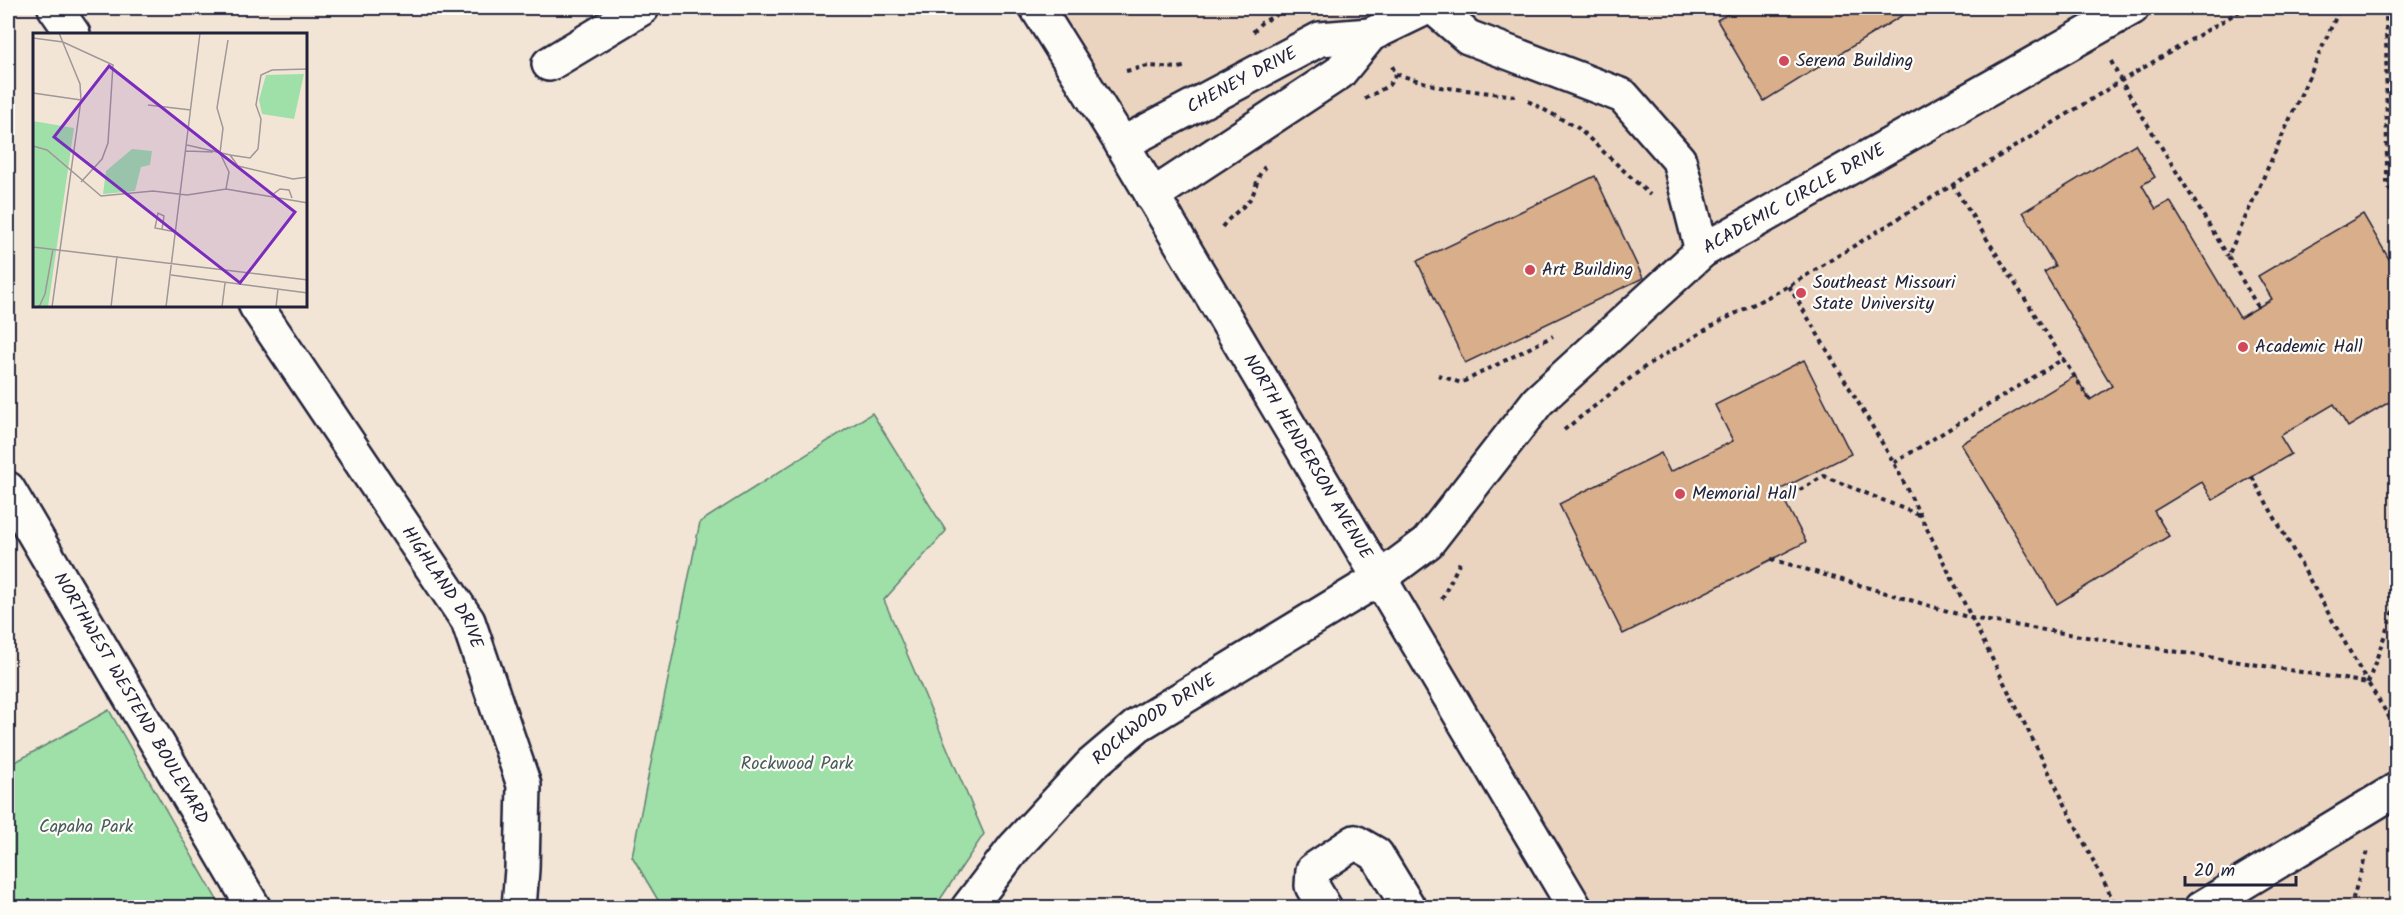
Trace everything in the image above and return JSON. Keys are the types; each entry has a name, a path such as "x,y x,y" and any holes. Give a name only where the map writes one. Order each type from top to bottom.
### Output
{"street":[{"path":"55,8 72,33"},
{"path":"549,64 642,8"},
{"name":"NORTH HENDERSON AVENUE","path":"1036,8 1122,144 1380,578 1571,906"},
{"name":"CHENEY DRIVE","path":"1122,144 1320,39 1370,35 1426,8"},
{"name":"ACADEMIC CIRCLE DRIVE","path":"1434,8 1468,37 1623,96 1680,160 1702,251 2117,12"},
{"name":"CHENEY DRIVE","path":"1152,196 1339,73 1370,35"},
{"name":"ROCKWOOD DRIVE","path":"968,908 1014,848 1091,765 1138,725 1380,578 1427,543 1538,401 1702,251"},
{"name":"HIGHLAND DRIVE","path":"257,308 468,621 524,785 519,908"},
{"name":"NORTHWEST WESTEND BOULEVARD","path":"8,489 254,908"},
{"path":"2201,908 2397,790"},
{"path":"1324,908 1312,886 1313,870 1355,842 1376,854 1409,908"}],"path":[{"path":"1250,36 1261,22 1289,8"},
{"path":"1556,436 1646,366 1717,322 1789,286 1952,184 2245,8"},
{"path":"2228,256 2340,8"},
{"path":"2386,8 2387,185 2397,200"},
{"path":"2110,59 2121,81 2258,307"},
{"path":"1126,71 1148,66 1178,68 1189,66"},
{"path":"1396,74 1440,87 1521,97 1578,128 1652,197"},
{"path":"1952,184 2090,400"},
{"path":"1789,286 1894,463 2117,908"},
{"path":"1438,375 1461,383 1554,336"},
{"path":"1894,463 2063,359"},
{"path":"1784,499 1824,476 1919,515"},
{"path":"2252,477 2368,683 2397,728"},
{"path":"1442,599 1465,553"},
{"path":"1771,559 1971,618 2368,683"},
{"path":"2368,683 2397,603"},
{"path":"2350,908 2367,851"}],"shaded area":[{"name":"Southeast Missouri State University","path":"1033,8 2396,8 2396,907 1575,907"}],"green space":[{"name":"Rockwood Park","path":"872,413 946,531 884,600 984,834 935,907 662,907 632,856 700,522"},
{"name":"Capaha Park","path":"109,710 221,907 8,907 8,766"}],"building":[{"name":"Serena Building","path":"1738,8 1914,8 1764,101 1717,20"},
{"name":"Academic Hall","path":"2135,144 2155,177 2142,185 2156,209 2170,201 2240,318 2272,299 2258,276 2363,214 2396,271 2396,398 2348,427 2334,404 2280,436 2291,454 2213,500 2202,482 2154,511 2169,536 2057,604 1961,444 2075,376 2090,400 2112,386 2044,272 2055,266 2023,212"},
{"name":"Art Building","path":"1595,176 1643,278 1465,363 1417,261"},
{"name":"Memorial Hall","path":"1804,360 1851,454 1779,490 1806,542 1623,634 1559,504 1661,453 1670,472 1733,441 1715,405"}],"place":[{"name":"Serena Building","path":"1784,61"},
{"name":"Art Building","path":"1530,270"},
{"name":"Southeast Missouri State University","path":"1801,293"},
{"name":"Academic Hall","path":"2243,347"},
{"name":"Memorial Hall","path":"1680,494"}]}
